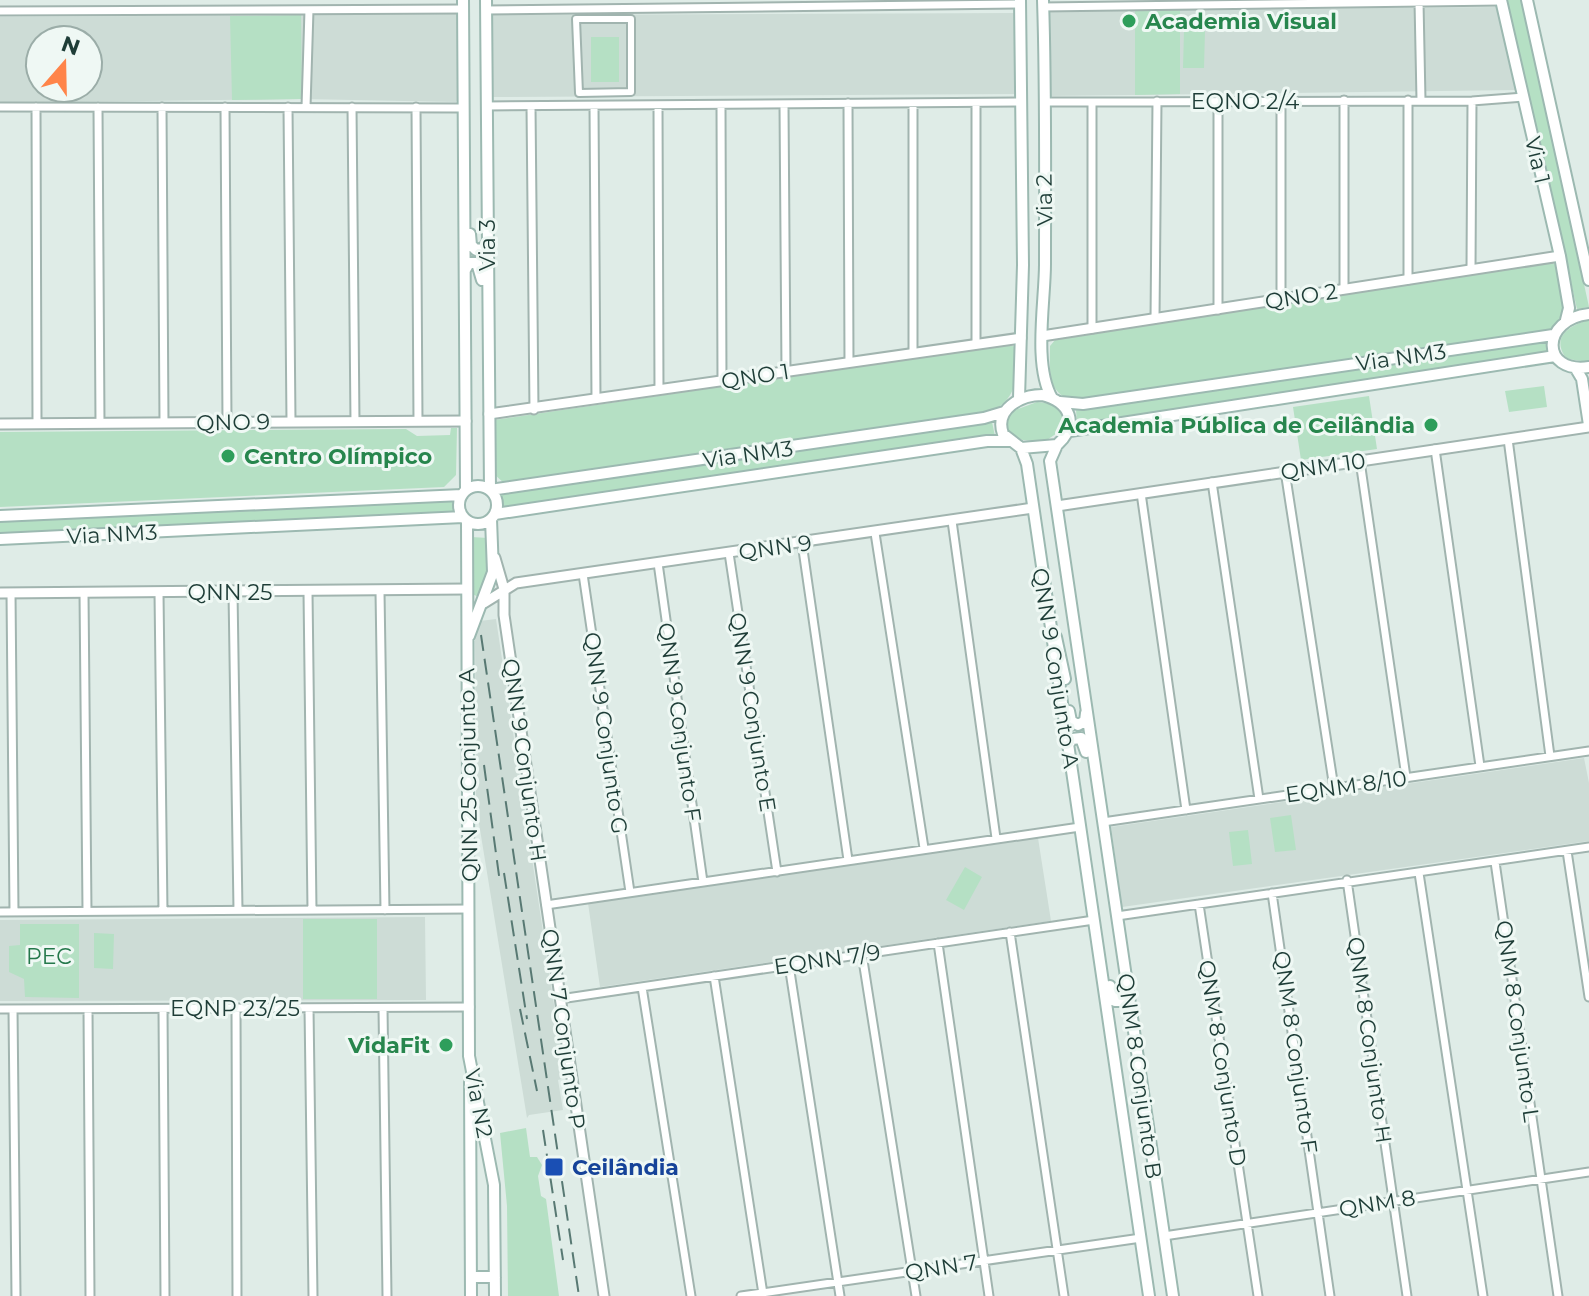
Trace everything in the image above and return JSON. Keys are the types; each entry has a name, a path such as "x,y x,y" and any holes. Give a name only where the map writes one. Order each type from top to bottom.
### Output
{"main road":[{"name":"Via 1","path":"1501,0 1560,256 1569,308 1566,320"},
{"name":"Via 1","path":"1527,0 1589,280"},
{"name":"Via 2","path":"1019,398 1023,265 1020,2"},
{"name":"Via 2","path":"1043,3 1045,291 1042,336 1045,383 1056,400"},
{"name":"Via 3","path":"463,4 464,492"},
{"name":"Via 3","path":"486,5 490,490"},
{"path":"464,177 471,245 481,250 487,243"},
{"path":"465,270 472,262 482,269 482,326 488,357"},
{"path":"1023,265 1029,272 1037,272 1045,266"},
{"path":"1022,292 1029,286 1045,291"},
{"path":"1589,314 1566,320 1553,335 1555,356 1576,369 1582,379 1589,426"},
{"name":"Via NM3","path":"1056,400 1083,404 1553,335"},
{"name":"Via NM3","path":"1070,431 1555,356"},
{"path":"1576,369 1589,367"},
{"path":"1057,445 1021,448 1010,441 1001,428 1004,412 1019,398 1035,395 1056,400 1071,417 1070,431 1057,445 1050,461 1105,836"},
{"name":"Via NM3","path":"490,490 969,421 1004,412"},
{"name":"Via NM3","path":"493,516 987,441 1010,441"},
{"name":"QNN 9 Conjunto A","path":"1021,448 1033,508 1094,923"},
{"path":"476,486 490,490 497,503 493,516 495,558 484,603 466,641 465,519 459,509 464,492 476,486"},
{"name":"Via NM3","path":"0,516 464,492"},
{"path":"465,519 478,524 493,516"},
{"name":"Via NM3","path":"0,539 465,519"},
{"path":"1048,616 1061,651 1073,724 1083,724 1087,709"},
{"name":"QNN 25 Conjunto A","path":"466,641 469,909"},
{"path":"1068,745 1072,739 1084,741 1093,797 1105,836"},
{"name":"QNM 8 Conjunto B","path":"1105,836 1173,1296"},
{"name":"Via N2","path":"469,909 469,1056 494,1185 495,1296"},
{"path":"1094,923 1104,951 1112,999 1121,1002 1128,992"},
{"path":"1094,923 1149,1296"},
{"path":"1110,1025 1111,1019 1119,1015 1127,1020 1135,1076 1145,1111"},
{"path":"469,1056 471,1296"},
{"path":"471,1277 495,1277"}],"street":[{"path":"32,0 32,11"},
{"path":"97,0 97,10"},
{"path":"162,0 162,10"},
{"path":"223,0 223,10"},
{"path":"289,0 289,10"},
{"path":"351,0 351,10"},
{"path":"414,0 414,10"},
{"path":"1043,3 1069,7 1091,3 1501,0"},
{"path":"486,5 1020,2"},
{"path":"1419,2 1421,100"},
{"path":"0,11 414,10 463,4"},
{"path":"306,107 309,10"},
{"path":"576,19 631,19 631,92 579,93 576,19"},
{"name":"EQNO 2/4","path":"1044,102 1472,101 1524,97"},
{"path":"1344,100 1344,289"},
{"path":"1408,100 1408,280"},
{"path":"1155,319 1157,101"},
{"path":"1218,101 1218,310"},
{"path":"1281,101 1281,300"},
{"path":"1471,269 1472,101"},
{"path":"486,106 721,107 1020,102"},
{"path":"1092,102 1092,329"},
{"path":"848,103 849,362"},
{"path":"913,103 913,352"},
{"path":"976,103 976,343"},
{"path":"658,105 659,390"},
{"path":"784,105 786,371"},
{"path":"531,106 534,410"},
{"path":"594,106 596,399"},
{"path":"0,107 464,108"},
{"path":"36,107 37,423"},
{"path":"98,107 100,423"},
{"path":"162,107 164,423"},
{"path":"225,107 227,422"},
{"path":"288,107 291,421"},
{"path":"352,107 355,422"},
{"path":"416,107 418,421"},
{"path":"721,107 722,381"},
{"name":"QNO 2","path":"1042,336 1560,256"},
{"name":"QNO 1","path":"489,414 534,410 1021,338"},
{"name":"QNO 9","path":"0,424 466,421"},
{"name":"QNM 10","path":"1057,506 1589,426"},
{"path":"1508,439 1550,756"},
{"path":"1435,449 1480,766"},
{"path":"1360,461 1406,777"},
{"path":"1285,471 1334,788"},
{"path":"1212,482 1259,799"},
{"path":"1141,493 1186,810"},
{"name":"QNN 9","path":"484,603 516,583 1033,508"},
{"path":"952,521 996,838"},
{"path":"875,533 924,848"},
{"path":"802,543 848,860"},
{"name":"QNN 9 Conjunto E","path":"729,553 777,872"},
{"name":"QNN 9 Conjunto H","path":"495,558 504,589 504,615 546,905"},
{"name":"QNN 9 Conjunto F","path":"658,563 703,882"},
{"path":"499,573 507,582 516,583"},
{"name":"QNN 9 Conjunto G","path":"583,574 630,892"},
{"path":"233,592 238,910"},
{"path":"308,592 312,910"},
{"path":"380,592 385,910"},
{"path":"465,592 484,603 498,606 504,615"},
{"name":"QNN 25","path":"0,593 465,592"},
{"path":"11,593 14,912"},
{"path":"84,593 87,911"},
{"path":"159,593 163,911"},
{"name":"EQNM 8/10","path":"1103,822 1589,751"},
{"path":"546,905 1080,827"},
{"path":"1117,916 1589,847"},
{"path":"1567,851 1589,997"},
{"name":"QNM 8 Conjunto L","path":"1495,862 1558,1296"},
{"path":"1419,873 1483,1296"},
{"name":"QNM 8 Conjunto H","path":"1347,880 1407,1296"},
{"name":"QNM 8 Conjunto F","path":"1272,893 1330,1296"},
{"name":"QNM 8 Conjunto D","path":"1199,904 1258,1296"},
{"name":"QNN 7 Conjunto P","path":"546,905 604,1296"},
{"path":"0,912 469,909"},
{"name":"EQNN 7/9","path":"560,999 1010,932 1094,923"},
{"path":"1010,932 1064,1296"},
{"path":"938,943 989,1296"},
{"path":"862,954 916,1296"},
{"path":"789,965 840,1296"},
{"path":"714,976 763,1294"},
{"path":"642,987 691,1296"},
{"name":"EQNP 23/25","path":"0,1009 470,1007"},
{"path":"236,1008 237,1296"},
{"path":"309,1008 313,1296"},
{"path":"383,1008 387,1296"},
{"path":"13,1009 16,1296"},
{"path":"88,1009 90,1296"},
{"path":"163,1009 165,1296"},
{"name":"QNM 8","path":"1164,1236 1589,1172"},
{"name":"QNN 7","path":"741,1296 1141,1238"}],"shaded area":[{"path":"1497,7 1517,90 1047,96 1047,11"},
{"path":"1015,13 1016,94 491,97 492,15"},
{"path":"458,14 459,98 456,102 302,99 104,102 104,24 24,24 24,103 0,103 0,17"},
{"path":"496,619 565,1078 558,1080 563,1110 529,1115 527,1118 476,805 475,638 480,621"},
{"path":"1584,758 1589,783 1589,841 1122,907 1111,827"},
{"path":"1038,838 1051,921 600,987 588,903"},
{"path":"425,917 426,1000 0,1001 0,920"}],"green space":[{"path":"1507,0 1522,0 1589,307 1577,309"},
{"path":"1180,9 1180,94 1135,95 1135,10"},
{"path":"301,15 302,99 232,100 230,16"},
{"path":"1184,30 1205,31 1204,68 1183,68"},
{"path":"591,37 619,37 619,82 591,82"},
{"path":"1551,262 1558,266 1564,302 1560,317 1548,331 1074,401 1058,393 1052,380 1050,346 1055,340"},
{"path":"1589,320 1589,362 1567,359 1562,352 1561,339 1569,329"},
{"path":"1546,340 1548,354 1077,424 1076,410"},
{"path":"1004,345 1019,347 1014,387 997,409 986,414 505,484 494,474 494,420"},
{"path":"1544,386 1547,407 1509,412 1505,391"},
{"path":"1369,396 1377,449 1301,460 1293,407"},
{"path":"1037,402 1049,404 1061,412 1063,429 1044,442 1014,439 1006,426 1010,412"},
{"path":"992,422 995,436 511,507 504,506 500,495"},
{"name":"Centro Olímpico","path":"451,428 457,428 456,475 444,487 0,507 0,432 406,429 417,436 450,435"},
{"path":"456,499 456,513 0,535 0,520"},
{"path":"471,537 488,538 491,558 481,598 472,594"},
{"path":"1291,815 1296,850 1275,852 1270,818"},
{"path":"1248,830 1252,864 1233,866 1229,832"},
{"path":"965,867 982,877 964,910 946,900"},
{"path":"303,919 377,919 377,999 303,999"},
{"name":"PEC","path":"20,924 79,924 79,998 25,997 24,979 9,972 9,946 20,945"},
{"path":"94,933 114,934 113,969 94,968"},
{"path":"526,1128 530,1157 537,1157 542,1165 538,1176 541,1196 546,1199 559,1296 508,1296 507,1206 500,1133"}],"railway":[{"path":"481,635 579,1296"},
{"path":"484,765 500,883"},
{"path":"504,873 527,1019"},
{"path":"520,1009 537,1091"},
{"path":"543,1130 563,1260"}],"place":[{"name":"Academia Visual","path":"1129,21"},
{"name":"Academia Pública de Ceilândia","path":"1431,425"},
{"name":"Centro Olímpico","path":"228,456"},
{"name":"VidaFit","path":"446,1045"},
{"name":"Ceilândia","path":"554,1167"}]}
